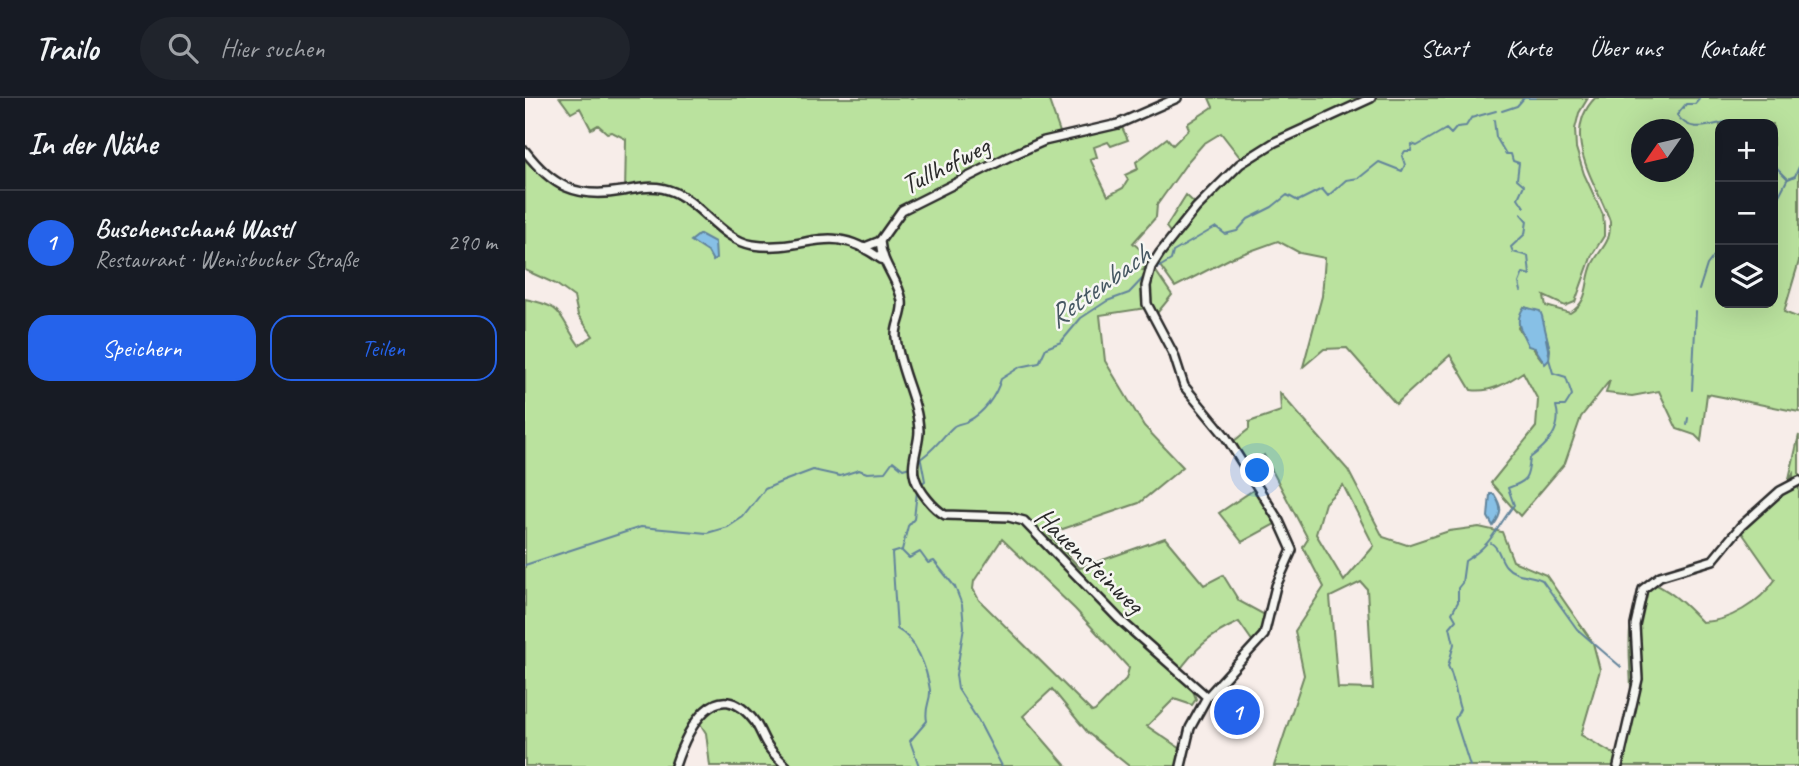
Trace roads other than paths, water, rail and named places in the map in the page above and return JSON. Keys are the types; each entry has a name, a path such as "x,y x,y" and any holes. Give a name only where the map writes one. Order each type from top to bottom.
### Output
{"street":[{"name":"Tullhofweg","path":"880,241 901,210 1008,157 1044,141 1118,124 1177,98"},
{"path":"1181,766 1192,722 1207,697 1264,635 1276,586 1292,550 1279,521 1226,437 1184,386 1174,355 1147,304 1148,276 1151,267 1196,208 1247,159 1282,138 1371,98"},
{"path":"525,151 545,176 577,191 605,194 653,186 676,193 700,207 728,234 745,243 780,245 837,237 865,247 880,241"},
{"name":"Hauensteinweg","path":"880,241 881,259"},
{"name":"Hauensteinweg","path":"865,247 881,259 901,296 902,307 895,334 901,370 916,407 919,432 914,469 917,484 945,515 1009,517 1031,526 1119,619 1207,697"},
{"path":"1618,766 1639,679 1635,625 1643,589 1660,576 1709,563 1748,520 1780,491 1799,481"},
{"path":"675,766 687,732 713,702 720,701 737,706 755,722 768,748 786,766"}],"water":[{"path":"700,234 715,242 716,259 713,261 708,252 691,241"},
{"path":"1524,307 1540,311 1542,316 1550,350 1549,360 1545,364 1535,348 1528,346 1521,331 1519,318"},
{"path":"1490,494 1494,494 1500,510 1493,526 1488,517"}],"waterway":[{"name":"Rettenbach","path":"1502,111 1517,106 1524,98"},
{"name":"Rettenbach","path":"1525,98 1536,98"},
{"name":"Rettenbach","path":"1700,98 1695,104 1686,104 1677,115 1684,123 1692,126 1715,124"},
{"name":"Rettenbach","path":"1154,270 1171,260 1173,252 1216,227 1225,234 1237,231 1248,219 1272,207 1287,195 1298,201 1322,189 1328,196 1346,180 1359,178 1379,162 1402,171 1405,165 1402,156 1405,151 1411,151 1412,144 1417,146 1446,129 1451,134 1457,127 1466,126 1471,118 1496,111"},
{"path":"1494,120 1496,137 1506,154 1511,154 1513,161 1519,163 1517,179 1524,185 1518,198 1524,207"},
{"name":"Rettenbach","path":"1778,169 1788,179 1795,176 1799,167"},
{"path":"1778,197 1787,180"},
{"path":"1521,214 1527,221 1525,234 1511,247 1513,252 1528,256 1530,275 1523,273 1519,283 1521,291"},
{"path":"1699,290 1707,265 1715,255"},
{"name":"Rettenbach","path":"917,461 955,426 974,418 984,409 993,398 1001,379 1020,367 1039,363 1046,348 1061,342 1081,318 1107,301 1129,293 1146,275"},
{"path":"1692,390 1696,311"},
{"path":"1546,339 1549,354"},
{"path":"1470,766 1455,719 1460,709 1448,666 1454,644 1450,627 1456,620 1452,613 1458,602 1458,588 1462,583 1465,561 1488,542 1514,505 1508,488 1525,479 1530,458 1548,442 1555,430 1558,415 1556,406 1565,406 1572,395 1566,377 1553,373 1549,359"},
{"path":"1687,424 1688,418"},
{"path":"921,460 925,481 922,483"},
{"name":"Rettenbach","path":"525,565 641,527 707,533 728,527 743,517 765,489 813,470 840,476 859,470 867,473 885,472 893,461 903,469 910,467"},
{"path":"917,491 914,519 908,526 902,550 892,553 897,629 904,633 915,647 930,690 927,721 910,741 919,766"},
{"path":"1491,543 1510,570 1542,580 1577,629 1621,667"},
{"path":"902,551 909,558 920,552 928,563 934,561 955,587 962,605 964,627 956,675 958,689 1002,766"}],"place":[{"name":"Buschenschank Wastl","path":"1237,712"}]}
